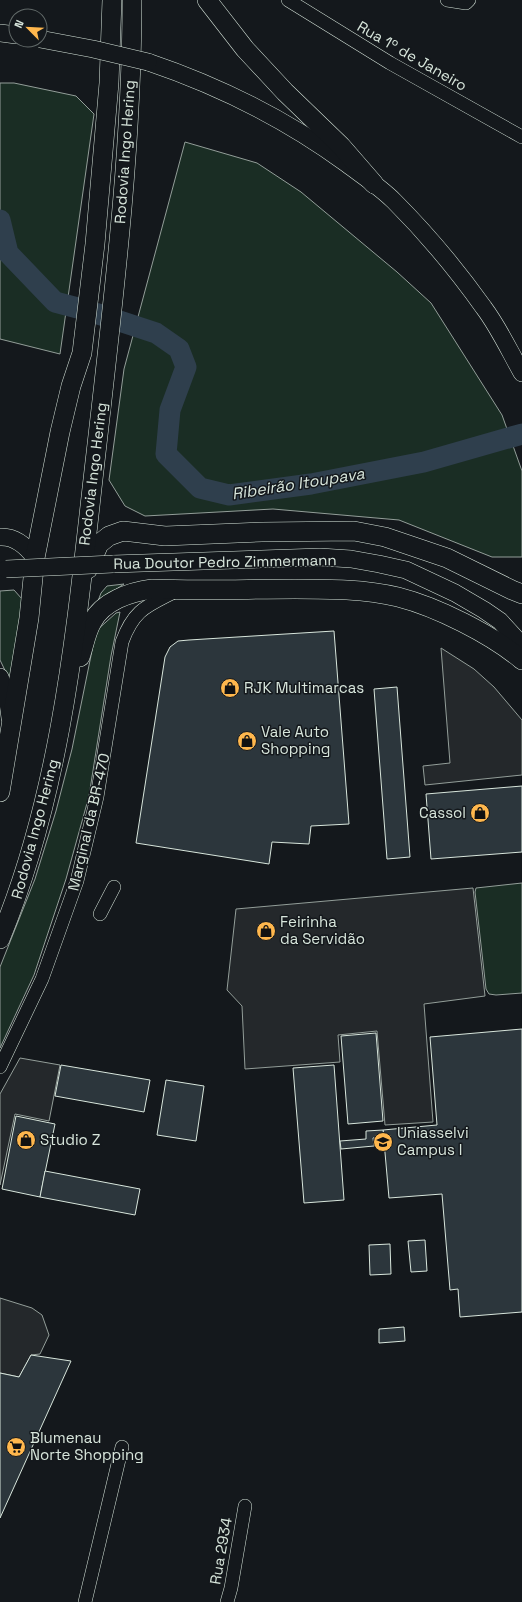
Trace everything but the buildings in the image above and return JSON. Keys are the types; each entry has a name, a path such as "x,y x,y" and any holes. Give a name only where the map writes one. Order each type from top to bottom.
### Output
{"highway":[{"name":"Rodovia Ingo Hering","path":"35,558 60,432 71,386 82,353 95,244 109,83 112,0"},
{"name":"Rodovia Ingo Hering","path":"0,939 14,906 47,796 61,726 72,653 118,247 131,83 132,0"},
{"path":"207,0 240,43 285,92 342,146 374,184"},
{"path":"79,593 99,544 109,536 123,531 165,536 354,531 385,537 447,558 522,594"},
{"path":"0,792 29,618 35,558"},
{"path":"61,726 91,622 100,610 112,602 140,590 319,588 375,593 398,597 428,606 456,619 481,633 522,660"}],"main road":[{"path":"48,41 148,62 193,78 290,126 332,153 394,201 440,251 485,309 522,374"},
{"path":"0,537 16,540 28,549 35,558"},
{"name":"Rua Doutor Pedro Zimmermann","path":"3,569 320,557 372,563 406,570 448,590 484,610 500,621 522,645"},
{"path":"500,621 522,632"},
{"path":"0,677 7,695 12,724"}],"street":[{"name":"Rua 1º de Janeiro","path":"288,0 390,64 522,137"},
{"path":"447,0 466,3 469,0"},
{"name":"Marginal da BR-470","path":"0,1067 42,979 77,881 97,797 122,642 134,617 146,606 178,590"},
{"path":"100,914 114,887"},
{"path":"85,1602 122,1447"},
{"name":"Rua 2934","path":"227,1602 231,1588 245,1506"}],"green space":[{"path":"0,83 14,83 76,96 94,114 60,354 0,339"},
{"path":"185,142 257,163 301,192 397,272 431,303 502,415 522,471 522,557 492,557 399,520 273,509 145,516 125,506 109,480 124,369"},
{"path":"124,584 98,601 101,593 107,586"},
{"path":"14,590 22,599 13,687 0,660 0,591"},
{"path":"120,612 111,656 89,796 66,879 34,975 0,1048 0,967 35,879 56,811 72,749 96,631 116,613"},
{"path":"522,883 522,993 496,995 489,994 486,989 475,892 476,888"}],"shaded area":[{"path":"441,648 474,669 494,687 522,720 522,775 425,785 423,766 450,763"},
{"path":"473,888 485,996 424,1004 433,1122 385,1125 377,1031 338,1035 340,1062 245,1069 242,1006 227,990 236,909"},
{"path":"20,1058 60,1065 49,1121 15,1114 0,1185 0,1094"},
{"path":"0,1298 32,1308 42,1315 49,1335 40,1354 31,1355 19,1377 0,1373"}],"waterway":[{"name":"Ribeirão Itoupava","path":"0,220 8,253 55,302 89,311 156,333 179,349 186,367 170,410 166,454 200,488 229,495 311,484 424,462 522,434"}],"place":[{"name":"RJK Multimarcas","path":"230,688"},
{"name":"Vale Auto Shopping","path":"247,741"},
{"name":"Cassol","path":"480,813"},
{"name":"Feirinha da Servidão","path":"266,931"},
{"name":"Studio Z","path":"26,1140"},
{"name":"Uniasselvi Campus I","path":"383,1142"},
{"name":"Blumenau Norte Shopping","path":"16,1447"}]}
